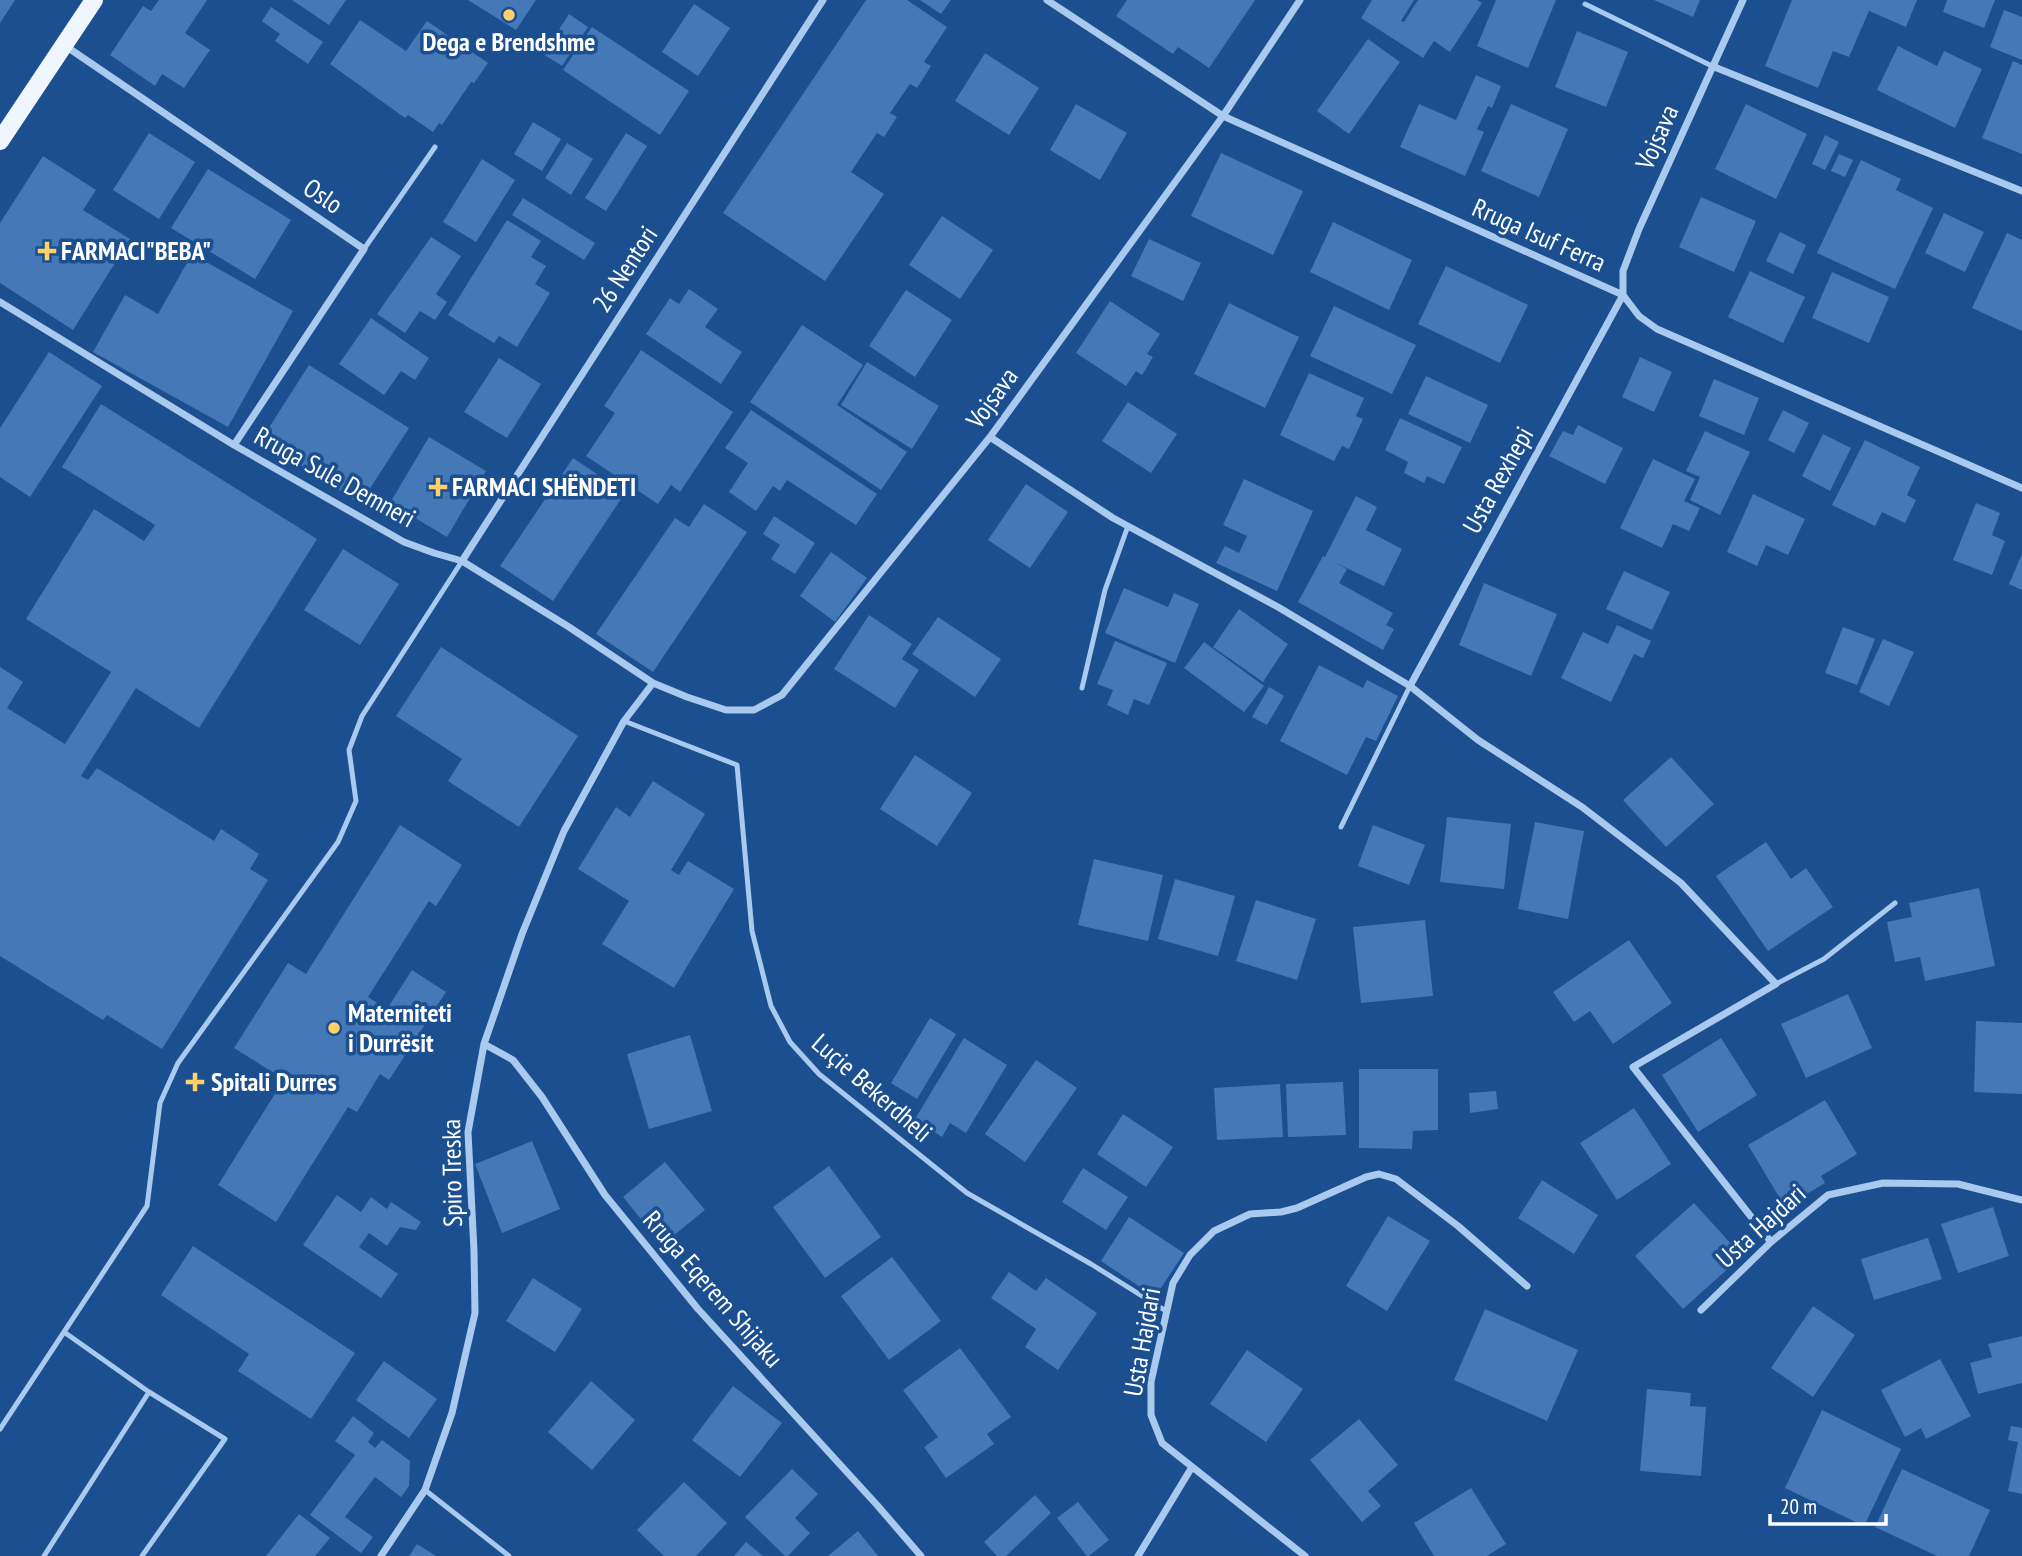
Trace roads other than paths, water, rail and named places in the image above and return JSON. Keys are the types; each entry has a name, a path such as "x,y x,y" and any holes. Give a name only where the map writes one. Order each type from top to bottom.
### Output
{"main road":[{"path":"0,141 94,0"}],"street":[{"name":"26 Nentori","path":"462,561 823,0"},
{"name":"Rruga Isuf Ferra","path":"1047,0 1223,116 1623,295 1639,316 1657,329 2022,488"},
{"name":"Vojsava","path":"653,683 726,710 754,710 782,695 990,437 1223,116 1300,0"},
{"name":"Vojsava","path":"1623,295 1623,271 1635,239 1743,0"},
{"name":"Oslo","path":"64,45 364,249"},
{"path":"1712,66 2022,191"},
{"path":"234,444 364,249"},
{"name":"Usta Rexhepi","path":"1410,685 1623,295"},
{"name":"Rruga Sule Demneri","path":"0,302 234,444 404,542 462,561 653,683"},
{"path":"990,437 1113,519 1278,607 1410,685 1478,740 1583,807 1681,883 1776,984 1633,1067 1771,1242"},
{"name":"Spiro Treska","path":"382,1556 425,1490 452,1413 475,1313 468,1132 484,1044 522,934 564,831 624,721 653,683"},
{"name":"Rruga Eqerem Shijaku","path":"484,1044 513,1060 542,1097 605,1195 698,1309 921,1556"},
{"name":"Usta Hajdari","path":"1305,1556 1162,1443 1151,1415 1151,1382 1172,1283 1190,1255 1214,1231 1250,1214 1297,1208 1366,1177 1379,1174 1396,1180 1458,1226 1527,1286"},
{"name":"Usta Hajdari","path":"1701,1310 1771,1242 1828,1195 1883,1183 1958,1184 2022,1200"},
{"path":"1138,1556 1192,1467"}],"lane":[{"path":"1585,4 1712,66"},
{"path":"364,249 435,147"},
{"path":"1082,688 1105,590 1128,526"},
{"path":"0,1429 147,1206 160,1103 178,1063 338,842 356,801 349,750 362,716 462,561"},
{"path":"1340,827 1410,685"},
{"name":"Luçie Bekerdheli","path":"624,721 737,765 752,932 771,1006 790,1042 819,1074 967,1193 1091,1264 1166,1311"},
{"path":"1776,984 1824,959 1895,903"},
{"path":"64,1332 149,1392 225,1439 142,1556"},
{"path":"44,1556 149,1392"},
{"path":"425,1490 509,1556"}],"place":[{"name":"Dega e Brendshme","path":"509,15"},
{"name":"FARMACI\"BEBA\"","path":"47,251"},
{"name":"FARMACI SHËNDETI","path":"438,487"},
{"name":"Materniteti i Durrësit","path":"334,1028"},
{"name":"Spitali Durres","path":"195,1082"}]}
